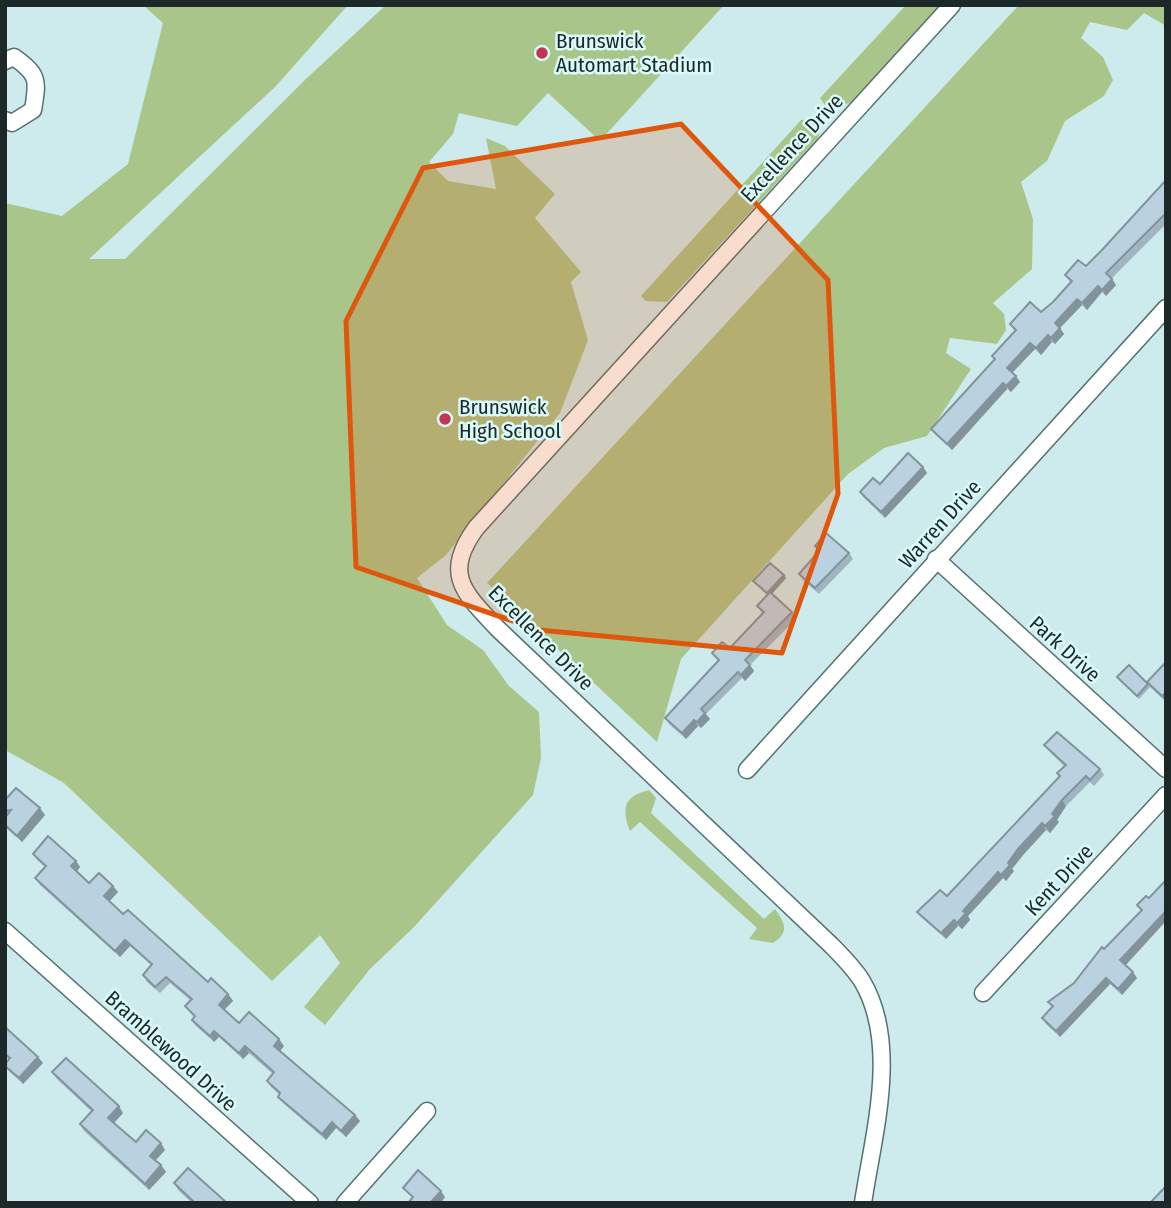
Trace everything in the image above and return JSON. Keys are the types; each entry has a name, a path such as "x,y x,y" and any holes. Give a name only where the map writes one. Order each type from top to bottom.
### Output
{"street":[{"name":"Excellence Drive","path":"863,1203 880,1110 881,1063 872,1003 861,980 831,945 497,628 464,589 458,572 458,559 475,528 952,5"},
{"path":"5,61 14,57 33,71 37,86 33,110 12,123 5,120"},
{"name":"Warren Drive","path":"747,769 1166,308"},
{"name":"Park Drive","path":"936,559 1166,769"},
{"name":"Kent Drive","path":"983,993 1166,795"},
{"name":"Bramblewood Drive","path":"5,931 310,1203"},
{"path":"345,1203 427,1111"}],"highlighted area":[{"path":"681,124 828,280 838,494 782,653 539,630 356,567 346,321 423,168"}],"green space":[{"path":"143,5 348,5 275,87 89,259 125,259 307,78 386,5 724,5 600,141 548,93 517,126 459,113 453,134 429,162 448,181 496,189 486,138 505,146 555,194 535,218 581,272 571,282 588,340 560,413 446,555 417,578 447,625 483,650 509,686 539,712 541,758 533,795 414,927 370,969 325,1025 304,1007 340,963 320,935 272,981 64,783 5,750 5,203 62,216 128,164 163,23"},
{"path":"906,5 940,5 851,103 826,107 820,98"},
{"path":"1019,5 1166,5 1166,26 1144,13 1127,30 1090,22 1081,38 1103,57 1113,80 1104,96 1065,121 1047,161 1021,182 1033,219 1032,269 993,303 1004,314 1006,330 997,344 950,338 946,353 971,369 927,436 884,448 848,474 681,659 657,742 487,583"},
{"path":"811,119 820,130 818,138 667,302 646,301 641,296 801,120"},
{"path":"649,790 656,798 651,813 764,919 775,909 784,927 778,939 773,943 749,939 757,928 640,822 630,831 625,810 627,804 634,796"}],"building":[{"path":"1166,180 1166,213 1106,273 1112,279 1102,290 1098,286 1082,303 1077,299 1055,323 1060,328 1051,338 1048,335 1036,348 1030,343 1007,368 1016,376 1006,386 1003,383 947,444 931,429 995,359 992,356 1016,330 1010,324 1030,302 1041,312 1053,302 1072,281 1065,275 1078,260 1086,266"},
{"path":"908,453 923,467 881,512 860,492 873,478 880,484"},
{"path":"826,533 849,553 815,588 799,574 820,550 815,546"},
{"path":"770,563 784,575 767,593 753,581"},
{"path":"770,592 792,612 745,660 750,665 741,675 738,672 701,709 705,713 697,722 694,720 682,733 665,718 719,660 712,653 722,642 730,648 764,612 757,606"},
{"path":"1166,662 1166,692 1162,696 1147,682"},
{"path":"1129,665 1148,684 1137,696 1117,677"},
{"path":"1057,732 1100,769 1090,780 1086,776 1062,800 1052,814 1055,816 1045,826 1042,823 1018,849 1008,863 1010,865 1001,875 998,872 963,911 966,913 957,923 954,920 941,933 917,912 940,890 947,896 1060,776 1057,773 1066,765 1044,745"},
{"path":"16,788 40,808 17,836 5,825 5,818 11,810 5,811 5,800"},
{"path":"48,836 76,861 71,866 89,883 99,873 113,886 104,896 123,914 128,910 208,982 211,978 228,994 219,1005 239,1023 249,1012 279,1039 274,1046 355,1115 341,1131 332,1122 322,1134 278,1097 280,1093 267,1081 274,1072 245,1046 239,1053 214,1031 210,1036 192,1020 195,1016 185,1006 192,999 166,977 155,987 143,975 152,964 125,940 115,951 35,878 46,866 33,854"},
{"path":"1166,880 1166,911 1120,960 1133,972 1118,989 1106,978 1056,1031 1042,1018 1053,1006 1048,1002 1074,983 1102,947 1104,949 1142,910 1137,905 1146,896 1149,898"},
{"path":"5,1027 38,1057 19,1078 5,1066 10,1058 5,1054"},
{"path":"66,1058 119,1106 108,1118 136,1142 146,1130 161,1143 150,1156 161,1165 145,1184 80,1124 93,1110 52,1072"},
{"path":"188,1168 227,1203 195,1203 174,1183"},
{"path":"418,1170 441,1191 430,1203 408,1203 413,1197 403,1188"},
{"path":"1166,1186 1166,1203 1150,1203"}],"place":[{"name":"Brunswick Automart Stadium","path":"542,53"},
{"name":"Brunswick High School","path":"445,419"}]}
